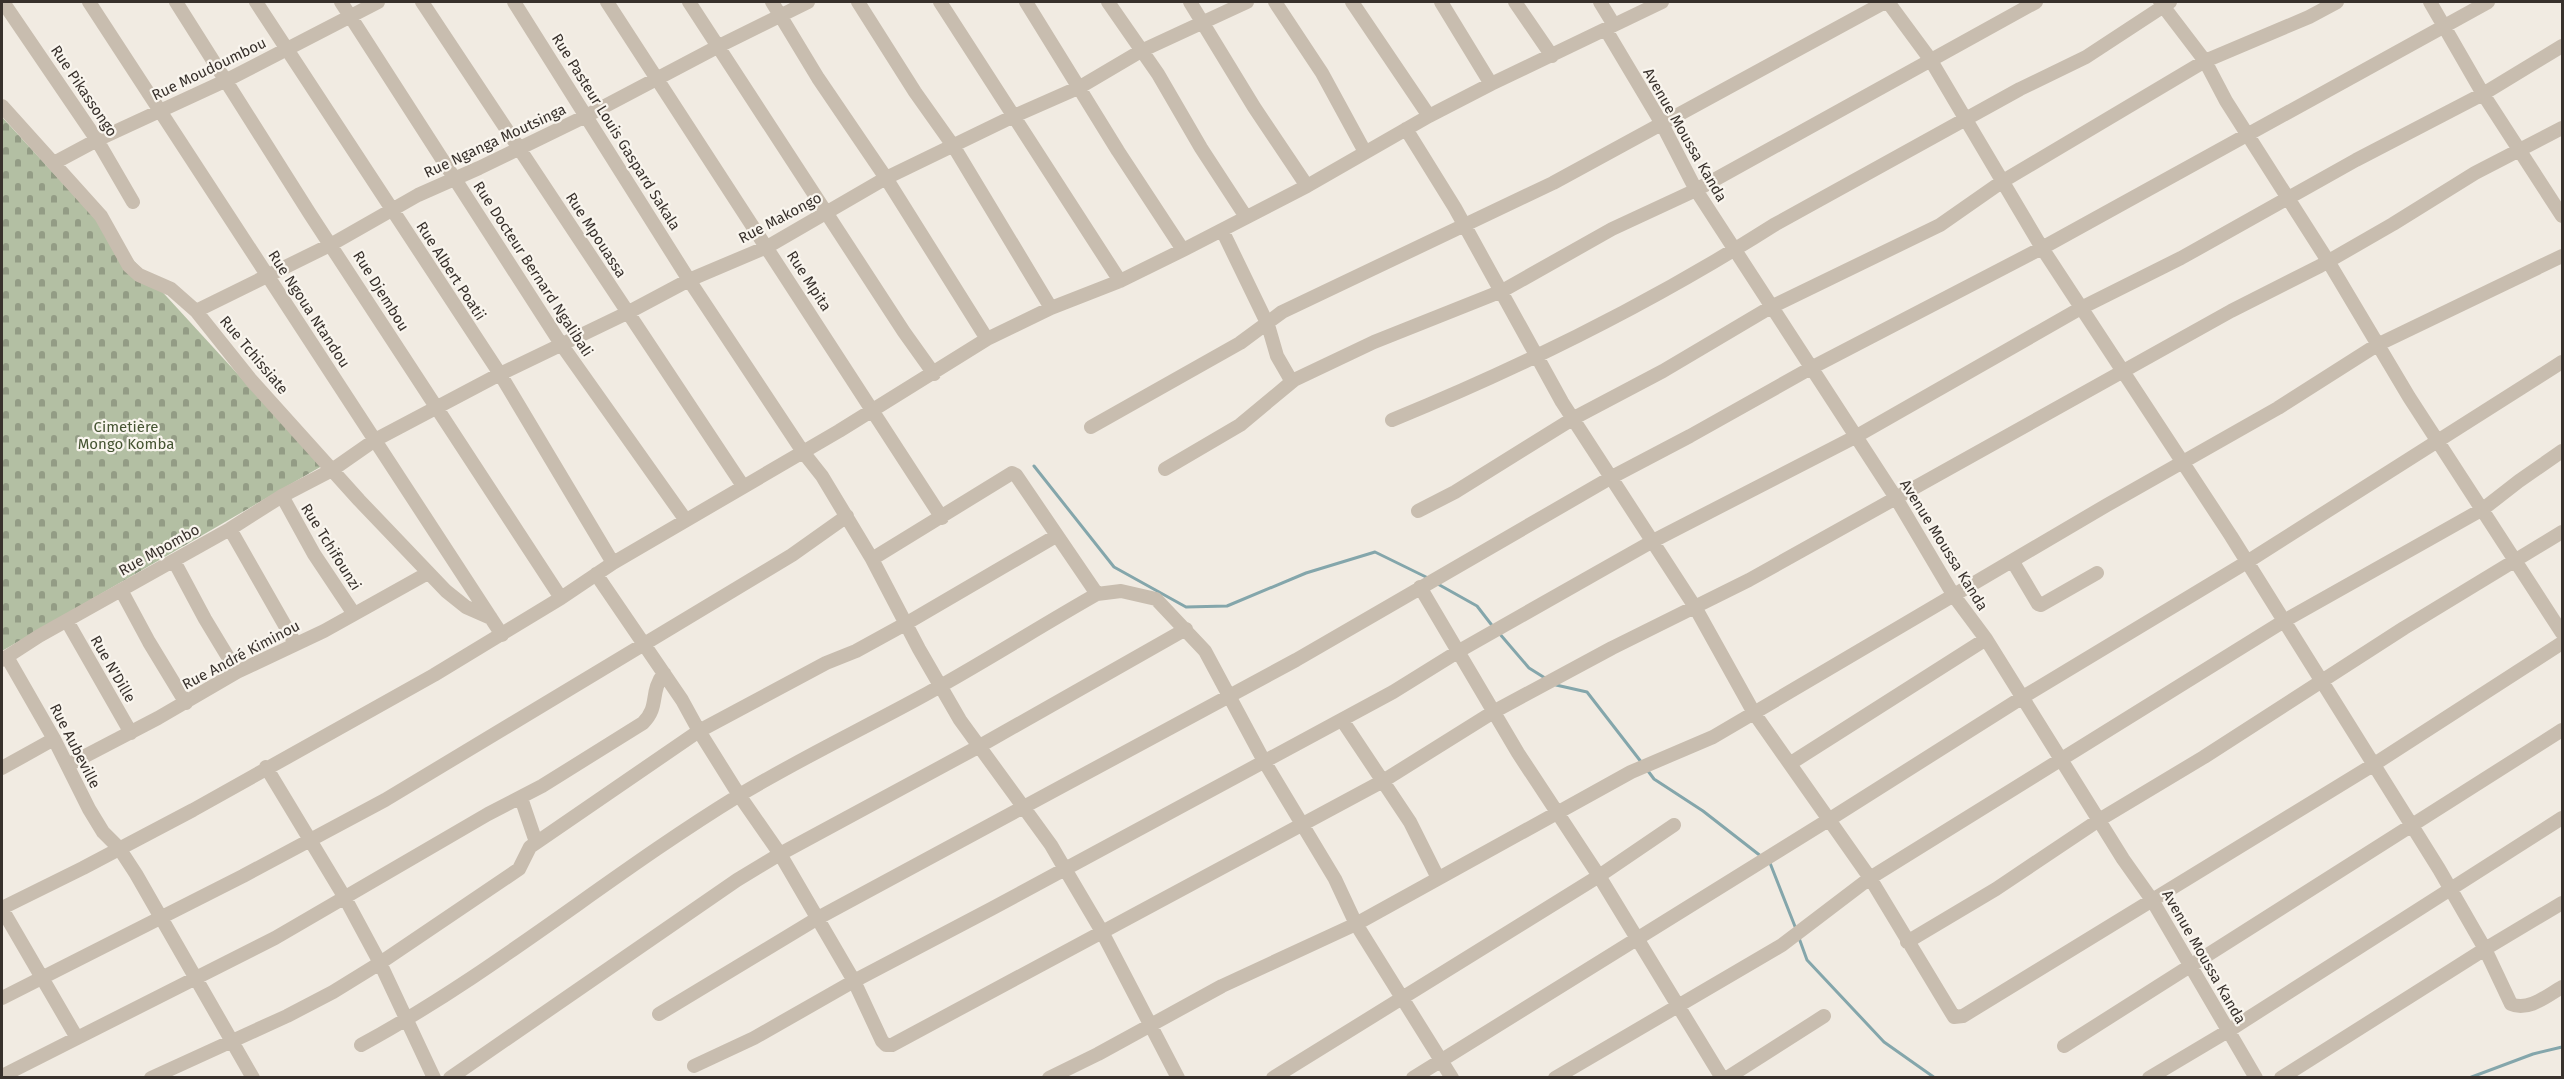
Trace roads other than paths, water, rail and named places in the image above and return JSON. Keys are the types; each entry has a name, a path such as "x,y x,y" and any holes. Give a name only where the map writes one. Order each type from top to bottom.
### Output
{"street":[{"name":"Rue Pikassongo","path":"3,2 98,140 134,202"},
{"name":"Rue Ngoua Ntandou","path":"88,2 501,635"},
{"name":"Rue Djembou","path":"176,2 310,214 332,244 561,598"},
{"name":"Rue Albert Poatii","path":"256,2 500,374 613,563"},
{"name":"Rue Docteur Bernard Ngalibali","path":"341,2 561,344 685,519"},
{"name":"Rue Moudoumbou","path":"54,163 227,80 350,14 378,2"},
{"name":"Rue Mpouassa","path":"422,2 743,486"},
{"name":"Rue Pasteur Louis Gaspard Sakala","path":"514,2 588,115 689,280 822,477 872,559 940,686 978,747 1051,845 1101,930 1178,1077"},
{"name":"Rue Mpita","path":"608,2 942,518"},
{"path":"689,2 934,374"},
{"path":"772,2 818,78 886,178 987,339"},
{"name":"Rue Nganga Moutsinga","path":"196,311 332,244 418,195 588,115 808,2"},
{"path":"858,2 915,92 954,147 1051,308"},
{"path":"940,2 1120,281"},
{"path":"1026,2 1118,151 1183,250"},
{"path":"1108,2 1158,74 1201,148 1246,217"},
{"path":"1190,2 1254,107 1307,186"},
{"name":"Rue Makongo","path":"332,470 375,440 500,374 627,313 689,280 767,247 886,178 1080,87 1141,51 1247,2"},
{"path":"1275,2 1322,73 1365,152"},
{"path":"1352,2 1429,116"},
{"path":"1441,2 1491,84"},
{"path":"1515,2 1552,56"},
{"name":"Avenue Moussa Kanda","path":"1600,2 1610,27 1696,190 1896,498 1954,596 1986,639 2152,900 2256,1077"},
{"path":"77,1038 2,908 193,810 266,767 434,675 685,519 873,411 987,339 1051,308 1120,281 1183,250 1307,186 1429,116 1662,2"},
{"path":"1091,427 1268,325 1282,312 1553,183 1887,2 1930,59 2042,248 2284,621 2450,889 2485,949 2511,1004 2517,1007 2526,1006 2562,987"},
{"path":"1165,470 1240,425 1292,382 1374,342 1502,291 1612,229 1696,190 2036,2"},
{"path":"1418,511 1455,492 1574,418 1663,371 1771,307 1940,225 2003,181 2205,61 2309,17 2337,2"},
{"path":"2430,2 2483,94 2562,216"},
{"path":"659,1014 818,918 1296,660 1612,477 1811,368 2042,248 2488,2"},
{"path":"1392,420 1539,356 1736,249 1773,225 1968,120 2020,89 2086,57 2165,3 2205,61 2247,135 2328,261 2377,345 2562,633"},
{"path":"694,1066 754,1038 854,981 1342,720 1653,541 1856,436 2081,308 2181,258 2287,198 2483,94 2562,46"},
{"name":"Rue Tchissiate","path":"2,106 101,216 129,266 139,275 171,289 196,311 251,380 428,573 466,607 491,618"},
{"path":"596,574 645,643 739,795 780,854 854,981 882,1041 886,1045 892,1045 1101,930 1141,913 1301,823 1383,781 1495,711 1749,580 2231,311 2328,261 2475,173 2562,128"},
{"path":"1406,129 1465,226 1539,356 1562,402 1695,606 1754,713 1870,878 1954,1017 1958,1018 2373,765 2562,643"},
{"path":"1222,230 1268,325 1277,356 1292,382"},
{"path":"1049,1077 1222,986 1356,924 1558,815 1632,772 1713,737 2278,408 2377,345 2562,256"},
{"path":"1413,1077 2023,697 2440,442 2562,362"},
{"path":"1555,1077 1782,945 1870,878 2284,621 2483,509 2518,481 2562,451"},
{"name":"Rue Mpombo","path":"4,658 230,529 282,496 332,470"},
{"path":"872,559 1012,473 1016,475 1097,594"},
{"name":"Rue Tchifounzi","path":"282,496 314,555 354,614"},
{"path":"2,998 385,800 792,555 846,516"},
{"path":"230,529 295,643"},
{"path":"1907,942 1996,889 2099,820 2204,757 2404,628 2562,532"},
{"path":"151,1077 287,1016 333,992 380,963 519,868 530,847 699,731 826,663 855,651 907,623 1056,536"},
{"path":"174,561 237,672"},
{"path":"2013,562 2038,604 2041,605 2097,573"},
{"name":"Rue André Kiminou","path":"68,765 186,703 237,672 354,614 428,573"},
{"path":"1420,587 1558,815 1599,876 1722,1077"},
{"path":"121,590 186,703"},
{"path":"361,1045 494,965 629,868 739,795 940,686 1097,594 1120,591 1156,598 1205,651 1264,761 1335,879 1356,924 1452,1077"},
{"name":"Rue N'Dille","path":"67,621 131,733"},
{"path":"450,1077 540,1017 632,950 780,854 978,747 1186,629"},
{"path":"1791,763 1986,639"},
{"name":"Rue Aubeville","path":"4,658 54,739 89,809 103,832 119,848 161,916 253,1077"},
{"path":"2,1076 275,938 488,814 521,798 644,723 651,715 656,683 664,673"},
{"path":"1342,720 1410,822 1438,878"},
{"path":"2064,1046 2562,730"},
{"path":"3,763 54,739"},
{"path":"266,767 345,898 380,963 434,1077"},
{"path":"521,798 536,843"},
{"path":"2149,1077 2228,1031 2562,818"},
{"path":"1273,1077 1599,876 1674,825"},
{"path":"2281,1077 2562,903"},
{"path":"1727,1077 1824,1016"}],"waterway":[{"path":"1034,466 1114,567 1186,607 1227,606 1306,573 1375,552 1428,578"},
{"path":"1436,583 1477,606 1494,628"},
{"path":"1499,633 1529,668 1545,678"},
{"path":"1556,685 1587,692 1642,763"},
{"path":"1648,771 1654,779 1703,811 1762,857"},
{"path":"1770,863 1796,929"},
{"path":"1799,938 1807,960 1884,1042 1935,1078"},
{"path":"2469,1078 2533,1054 2562,1047"}],"park label":[{"name":"Cimetière Mongo Komba","path":"126,436"}]}
